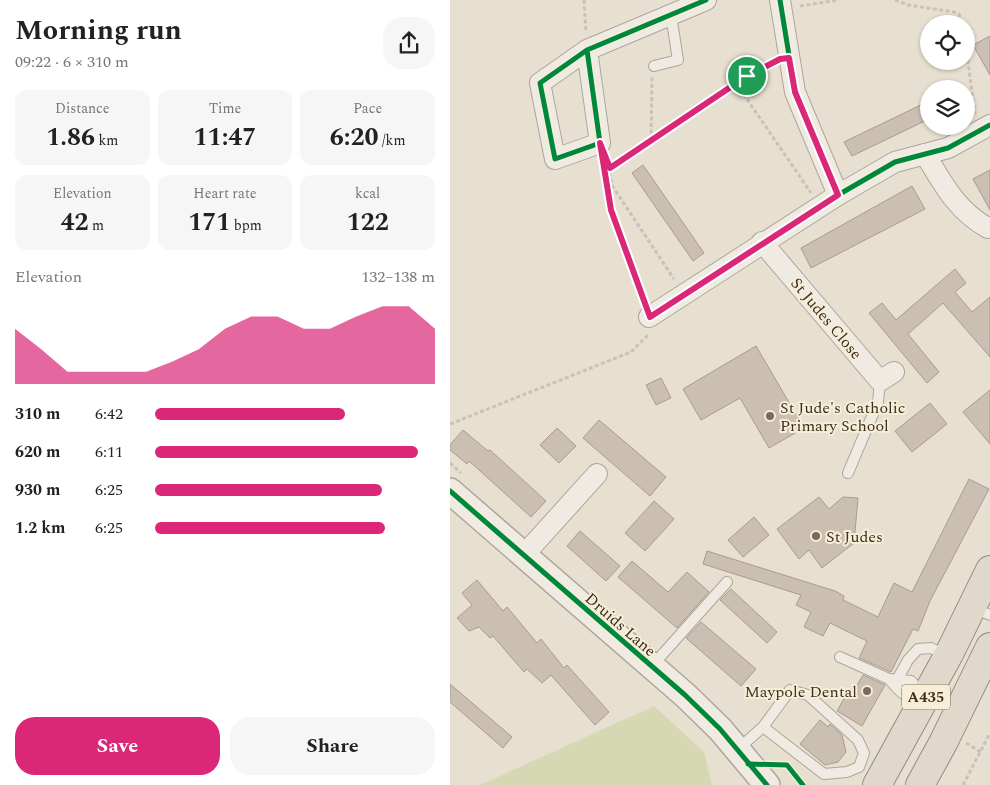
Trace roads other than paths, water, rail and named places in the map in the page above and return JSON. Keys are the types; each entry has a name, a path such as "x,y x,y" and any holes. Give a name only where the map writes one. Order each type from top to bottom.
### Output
{"highway":[{"name":"A435","path":"877,785 948,656 981,611 990,570"},
{"name":"A435","path":"920,785 984,671 990,647"}],"street":[{"path":"587,50 600,143 555,158 540,83 587,50 706,0"},
{"path":"781,5 795,92 838,195"},
{"path":"650,317 762,242 895,162 948,148 983,128"},
{"path":"925,154 945,188 969,217 988,228 990,227"},
{"name":"St Judes Close","path":"762,242 887,377"},
{"path":"523,556 597,474"},
{"name":"Druids Lane","path":"450,491 651,666 720,729 746,766 766,785"}],"lane":[{"path":"654,66 678,60 671,15"},
{"path":"848,473 887,377"},
{"path":"651,666 727,582"},
{"path":"893,679 918,649 931,648 948,656"},
{"path":"840,657 893,679 911,681 926,697"},
{"path":"893,679 896,689 908,697 926,697"},
{"path":"746,766 763,727 790,690 808,695 858,740 864,753 859,767 847,772 824,774 763,727"}],"place":[{"name":"St Jude's Catholic Primary School","path":"770,416"},
{"name":"St Judes","path":"816,536"},
{"name":"Maypole Dental","path":"867,691"}]}
